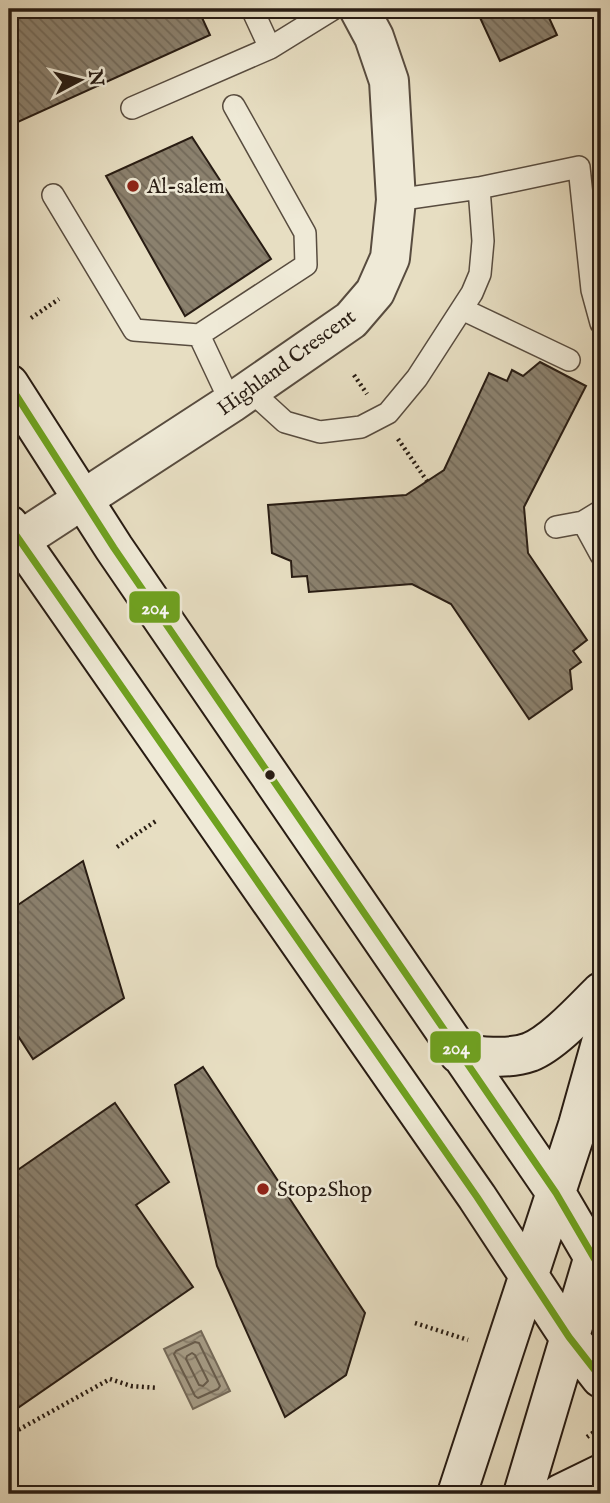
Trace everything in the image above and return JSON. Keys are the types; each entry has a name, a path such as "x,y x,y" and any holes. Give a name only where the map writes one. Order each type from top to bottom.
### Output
{"main road":[{"name":"Highland Crescent","path":"14,533 83,500 241,397 351,320 375,292 390,258 396,200 389,81 373,37 359,9"},
{"path":"9,384 114,548 598,1253 569,1337 523,1494"},
{"path":"14,533 528,1272 569,1337 601,1378"},
{"path":"459,1054 497,1057 531,1052 572,1023 601,992"},
{"path":"457,1494 556,1193 601,1043"},
{"path":"560,1494 601,1474"}],"lane":[{"path":"252,9 270,48"},
{"path":"132,108 270,48 333,9"},
{"path":"53,195 134,330 199,335 306,265 304,233 234,106"},
{"path":"396,200 479,188 579,167 592,290 601,323"},
{"path":"199,335 241,397 285,422 320,432 361,427 388,413 417,378 472,293 480,274 483,241 479,188"},
{"path":"462,309 569,360"},
{"path":"556,527 583,522 601,511"},
{"path":"583,522 601,555"}],"path":[{"path":"31,318 59,299"},
{"path":"117,847 156,821"},
{"path":"415,1323 468,1340"},
{"path":"9,1435 110,1379 131,1386 158,1388"},
{"path":"583,1440 601,1427"}],"water":[{"path":"201,1331 230,1391 193,1409 164,1349"}],"building":[{"path":"33,9 198,9 210,35 9,126 9,20"},
{"path":"476,9 545,9 557,35 500,61"},
{"path":"192,137 271,259 185,316 106,176"},
{"path":"540,362 586,386 524,507 528,553 587,640 573,651 581,662 570,670 572,689 529,719 451,604 412,584 309,592 307,576 292,577 291,561 272,553 268,505 406,495 444,470 489,373 507,381 512,370 523,376"},
{"path":"83,861 124,998 33,1059 9,1022 9,911"},
{"path":"203,1067 365,1313 346,1375 285,1417 217,1266 175,1085"},
{"path":"115,1103 169,1182 136,1205 193,1287 9,1414 9,1176"}],"transit line":[{"name":"204","path":"9,384 114,548 556,1193 601,1270"},
{"name":"204","path":"9,525 477,1197 569,1337 601,1378"}],"place":[{"name":"Al-salem","path":"133,186"},
{"name":"Stop2Shop","path":"263,1189"}]}
